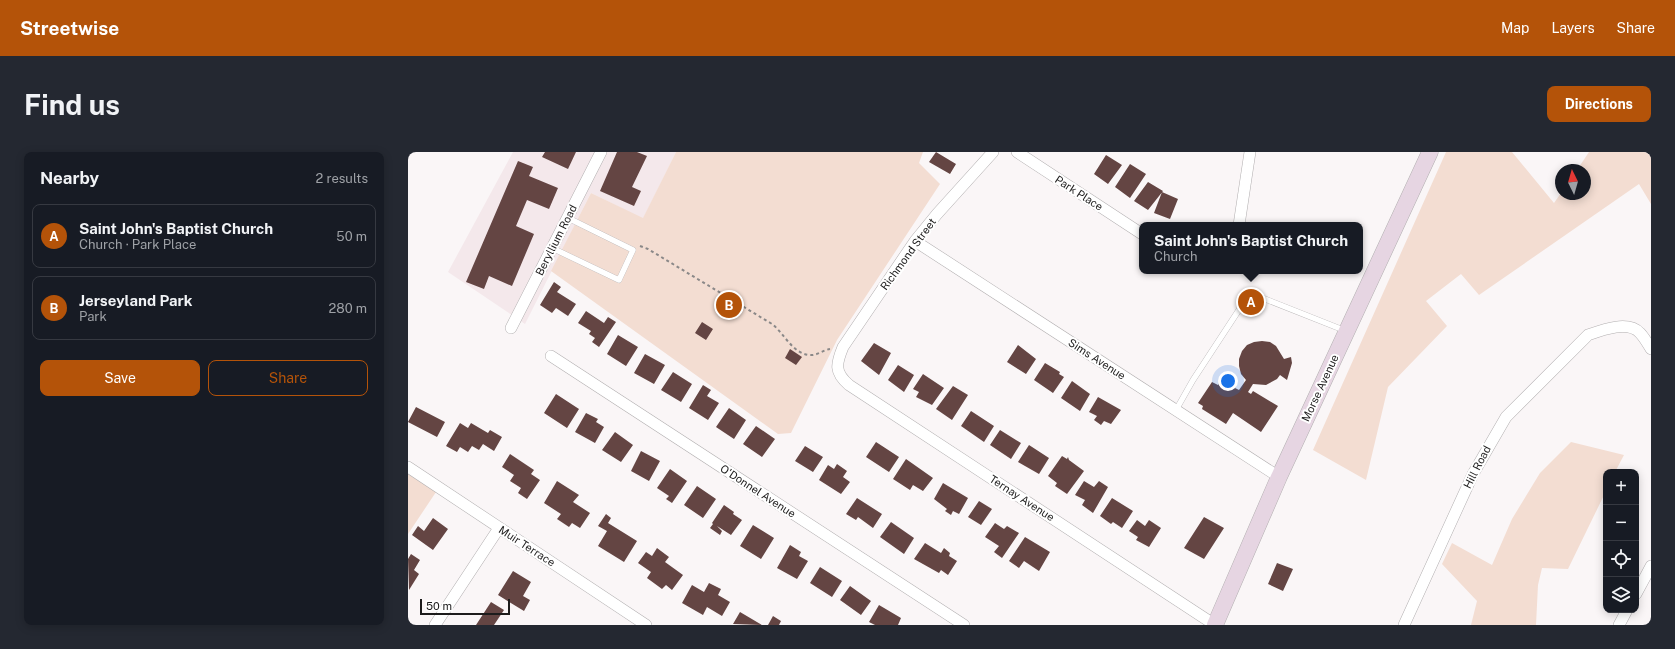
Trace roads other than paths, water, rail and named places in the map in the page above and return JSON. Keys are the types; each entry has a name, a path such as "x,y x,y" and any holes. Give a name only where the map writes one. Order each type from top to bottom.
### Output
{"street":[{"name":"Beryllium Road","path":"511,328 601,152"},
{"name":"Richmond Street","path":"837,365 843,347 915,241 937,214 993,152"},
{"name":"Park Place","path":"1017,152 1139,232"},
{"path":"1239,222 1250,152"},
{"name":"Morse Avenue","path":"1215,625 1279,476 1430,152"},
{"name":"Sims Avenue","path":"915,241 1279,476"},
{"name":"Hill Road","path":"1404,625 1473,474 1488,444 1506,417 1588,335 1605,328 1625,327 1640,332 1651,349"},
{"name":"O'Donnel Avenue","path":"551,356 964,625"},
{"name":"Ternay Avenue","path":"837,365 838,373 849,386 1215,625"},
{"name":"Muir Terrace","path":"408,467 646,625"},
{"path":"435,625 499,528"},
{"path":"1639,588 1651,566"},
{"path":"1619,625 1626,613"}],"lane":[{"path":"552,248 619,280 634,250 568,218"},
{"path":"1176,410 1193,380 1250,293 1347,331"}],"place":[{"name":"Saint John's Baptist Church","path":"1251,302"},
{"name":"Jerseyland Park","path":"729,305"}]}
